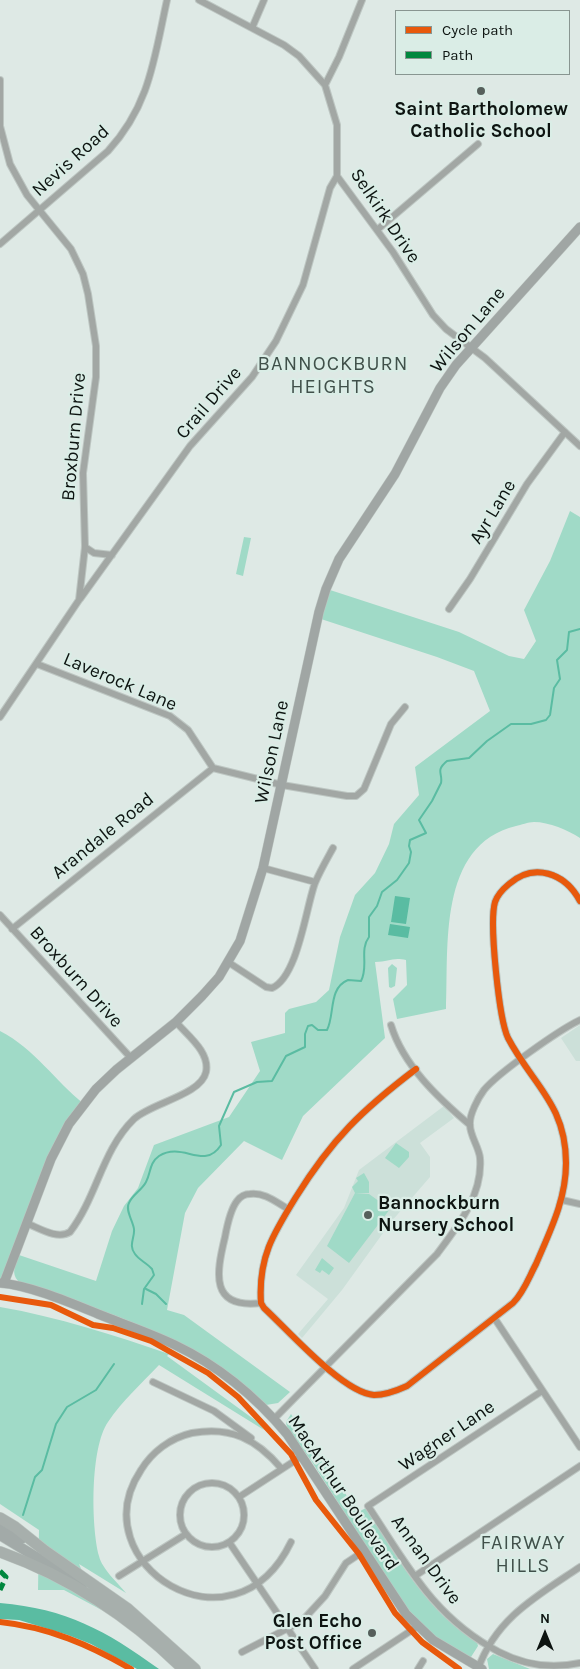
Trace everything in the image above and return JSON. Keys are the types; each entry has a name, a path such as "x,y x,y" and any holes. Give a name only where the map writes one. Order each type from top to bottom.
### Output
{"highway":[{"path":"0,1518 128,1609 195,1669"},
{"path":"0,1552 29,1563 68,1583 113,1610 183,1669"}],"main road":[{"name":"Wilson Lane","path":"2,1283 51,1159 69,1124 96,1089 176,1022 208,989 228,962 247,923 263,868 319,612 339,559 395,474 440,388 471,348 580,227"},
{"name":"MacArthur Boulevard","path":"2,1283 78,1305 176,1345 231,1379 274,1419 302,1456 399,1604 433,1640 480,1668"},
{"path":"0,1526 46,1552"},
{"path":"0,1535 83,1586 113,1610"}],"street":[{"name":"Nevis Road","path":"0,244 108,152 135,117 150,80 168,0"},
{"name":"Selkirk Drive","path":"199,0 299,56 325,85 337,125 337,176 377,230 433,315 580,446"},
{"path":"252,28 264,0"},
{"path":"325,85 339,57 362,0"},
{"name":"Broxburn Drive","path":"0,80 0,126 4,147 18,181 71,249 83,274 96,346 96,377 83,473 85,546 79,600 0,717"},
{"path":"377,230 478,144"},
{"name":"Crail Drive","path":"79,600 190,446 252,377 276,342 303,285 330,188 337,176"},
{"name":"Ayr Lane","path":"449,609 470,579 527,484 565,432"},
{"path":"85,546 94,552 112,555"},
{"name":"Laverock Lane","path":"37,664 170,716 188,730 213,768"},
{"path":"213,768 282,785 356,796 364,789 392,724 405,707"},
{"name":"Arandale Road","path":"12,929 213,768"},
{"path":"228,962 266,987 277,986 282,981 298,947 315,882 333,848"},
{"path":"263,868 315,882"},
{"path":"416,1069 345,1128 321,1158 274,1232 264,1255 260,1284 261,1303 327,1367 357,1391 374,1395 392,1393 407,1386 496,1319 521,1294 552,1229 562,1200 566,1162 560,1126 546,1093 508,1037 502,1021 496,950 496,902 503,889 517,877 533,872 552,874 566,881 574,889 580,901"},
{"name":"Broxburn Drive","path":"0,915 131,1058"},
{"path":"470,1125 478,1100 484,1090 523,1059 580,1020"},
{"path":"26,1223 55,1234 66,1235 70,1232 121,1134 146,1110 190,1091 206,1074 207,1063 204,1053 176,1022"},
{"path":"274,1419 436,1254 457,1226 475,1195 480,1180 479,1150 470,1125 444,1102 416,1069 396,1042 391,1025"},
{"path":"261,1303 241,1305 231,1301 219,1286 221,1250 227,1228 237,1200 249,1194 261,1193 288,1209"},
{"path":"562,1200 580,1204"},
{"path":"496,1319 580,1447"},
{"path":"154,1382 214,1411 267,1452 281,1468"},
{"name":"Wagner Lane","path":"368,1506 542,1391"},
{"path":"267,1452 249,1439 235,1434 206,1431 184,1435 164,1445 148,1459 136,1478 129,1498 128,1513 132,1542 142,1562 165,1584 195,1596 228,1596 258,1584 272,1572 283,1558 290,1542"},
{"path":"239,1497 302,1456"},
{"path":"415,1576 580,1466"},
{"path":"218,1483 230,1488 239,1497 244,1509 243,1522 238,1533 229,1542 214,1547 198,1544 186,1534 181,1522 180,1509 185,1498 194,1488 218,1483"},
{"name":"Annan Drive","path":"368,1506 415,1576 446,1616 487,1645 513,1659 540,1666 568,1666 580,1663"},
{"path":"119,1576 186,1534"},
{"path":"229,1542 315,1669"},
{"path":"242,1652 288,1630 313,1611 342,1568 364,1551"},
{"path":"480,1668 487,1645 505,1622 526,1604 580,1568"},
{"path":"353,1669 418,1626"},
{"path":"418,1669 422,1661"}],"shaded area":[{"path":"570,511 580,517 580,838 552,825 532,822 516,826 490,837 472,854 460,876 452,902 447,957 446,1009 397,1019 393,999 407,985 406,960 397,959 375,962 385,1038 303,1116 282,1160 244,1141 198,1188 185,1213 167,1310 184,1315 290,1392 278,1403 266,1405 206,1359 164,1336 119,1317 46,1293 18,1281 14,1272 19,1255 96,1281 112,1231 124,1206 138,1188 154,1145 229,1117 260,1071 251,1042 285,1033 285,1013 289,1009 316,1002 329,990 340,937 355,895 375,873 389,844 394,824 419,795 415,767 490,711 474,671 321,619 330,590 459,632 509,656 524,659 536,641 524,610 550,561"},
{"path":"244,537 251,538 243,576 236,574"},
{"path":"395,896 410,898 406,924 391,922"},
{"path":"390,924 410,927 408,938 388,935"},
{"path":"392,964 397,968 395,986 391,988 389,987 388,968"},
{"path":"580,1025 580,1061 576,1061 561,1038"},
{"path":"0,1031 24,1047 84,1104 69,1124 0,1283"},
{"name":"Bannockburn Nursery School","path":"444,1106 454,1118 420,1143 430,1157 430,1177 391,1222 342,1290 302,1338 298,1334 328,1299 296,1275 344,1208 359,1170"},
{"path":"396,1143 409,1152 409,1157 399,1168 385,1158"},
{"path":"364,1173 369,1182 369,1193 355,1193 352,1187 358,1181 356,1178"},
{"path":"355,1193 369,1194 390,1209 349,1263 327,1246"},
{"path":"322,1258 334,1268 329,1275 322,1270 320,1273 315,1270"},
{"path":"0,1307 86,1327 169,1354 167,1356 259,1423 264,1430 159,1365 119,1407 102,1434 98,1450 95,1468 94,1526 101,1561 126,1593 79,1564 86,1580 113,1616 64,1590 38,1590 39,1530 0,1504"},
{"path":"291,1414 358,1512 366,1508 414,1582 443,1615 459,1630 477,1642 478,1646 471,1657 463,1655 444,1643 423,1625 401,1601 312,1462 287,1428 286,1422"},
{"path":"0,1603 46,1610 66,1616 121,1643 159,1669 137,1669 91,1644 68,1635 19,1620 0,1619"},
{"path":"493,1654 530,1669 489,1669 487,1659"}],"waterway":[{"path":"142,1304 144,1289 154,1275 152,1269 133,1251 134,1229 128,1206 132,1197 148,1179 153,1162 159,1156 168,1152 200,1156 208,1156 214,1152 221,1145 219,1126 234,1092 257,1082 272,1081 286,1056 305,1047 305,1034 308,1026 312,1025 318,1030 327,1030 337,989 348,980 361,981 364,970 365,947 369,937 369,917 377,906 382,892 397,880 409,863 411,852 410,840 426,833 419,820 441,783 441,767 447,761 469,758 487,741 511,724 531,724 546,720 550,715 554,688 560,679 557,660 567,650 569,632 580,629"},
{"path":"146,1289 156,1294 166,1304"},
{"path":"23,1515 35,1477 42,1470 56,1424 67,1407 96,1390 114,1364"}],"marked path":[{"path":"0,1571 6,1577 0,1590"}],"cycle path":[{"path":"416,1069 364,1112 322,1158 280,1223 269,1247 262,1273 261,1303 264,1308 316,1359 347,1384 361,1392 374,1395 391,1392 407,1386 513,1303 526,1284 547,1240 563,1190 566,1163 564,1143 554,1110 508,1038 501,1012 496,971 493,913 495,902 502,890 519,877 529,873 538,872 558,878 574,891 580,901"},
{"path":"0,1297 51,1305 93,1325 113,1328 151,1341 208,1373 238,1397 291,1454 316,1500 359,1554 395,1613 422,1642 459,1669"},
{"path":"0,1622 18,1624 68,1638 100,1652 131,1669"}],"place":[{"name":"Saint Bartholomew Catholic School","path":"481,91"},
{"name":"Bannockburn Nursery School","path":"368,1215"},
{"name":"Glen Echo Post Office","path":"372,1633"}],"district":[{"name":"BANNOCKBURN HEIGHTS","path":"333,376"},
{"name":"FAIRWAY HILLS","path":"523,1554"}]}
